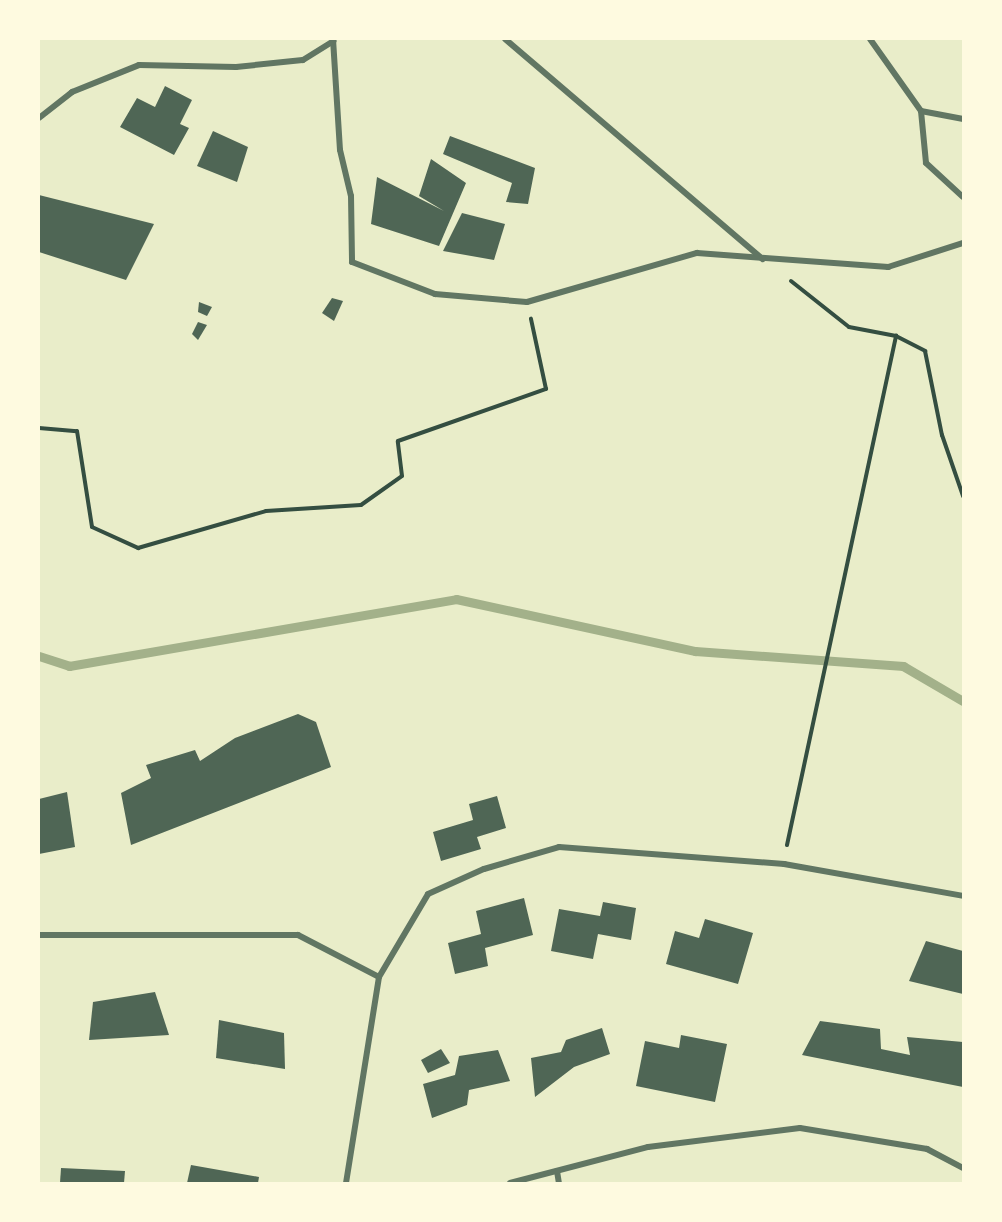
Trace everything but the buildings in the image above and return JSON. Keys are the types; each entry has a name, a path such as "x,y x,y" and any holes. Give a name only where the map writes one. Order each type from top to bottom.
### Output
{"street":[{"path":"505,39 764,259"},
{"path":"870,39 921,111 926,163 963,197"},
{"path":"333,40 340,150 351,196 352,262 435,294 527,302 697,253 888,267 963,243"},
{"path":"39,118 72,92 139,65 236,67 303,60 333,40"},
{"path":"921,111 963,119"},
{"path":"346,1183 379,977 428,894 484,869 559,847 784,864 963,896"},
{"path":"39,934 298,935 379,977"},
{"path":"510,1183 648,1147 800,1128 927,1149 963,1168"},
{"path":"557,1171 559,1183"}],"path":[{"path":"764,259 849,327 896,336 925,351 942,435 963,496"},
{"path":"39,428 77,432 93,526 138,548 266,511 361,505 402,476 398,441 546,389 527,302"},
{"path":"784,864 889,352 896,336"}],"waterway":[{"path":"39,656 69,666 456,599 695,651 903,666 963,701"}]}
